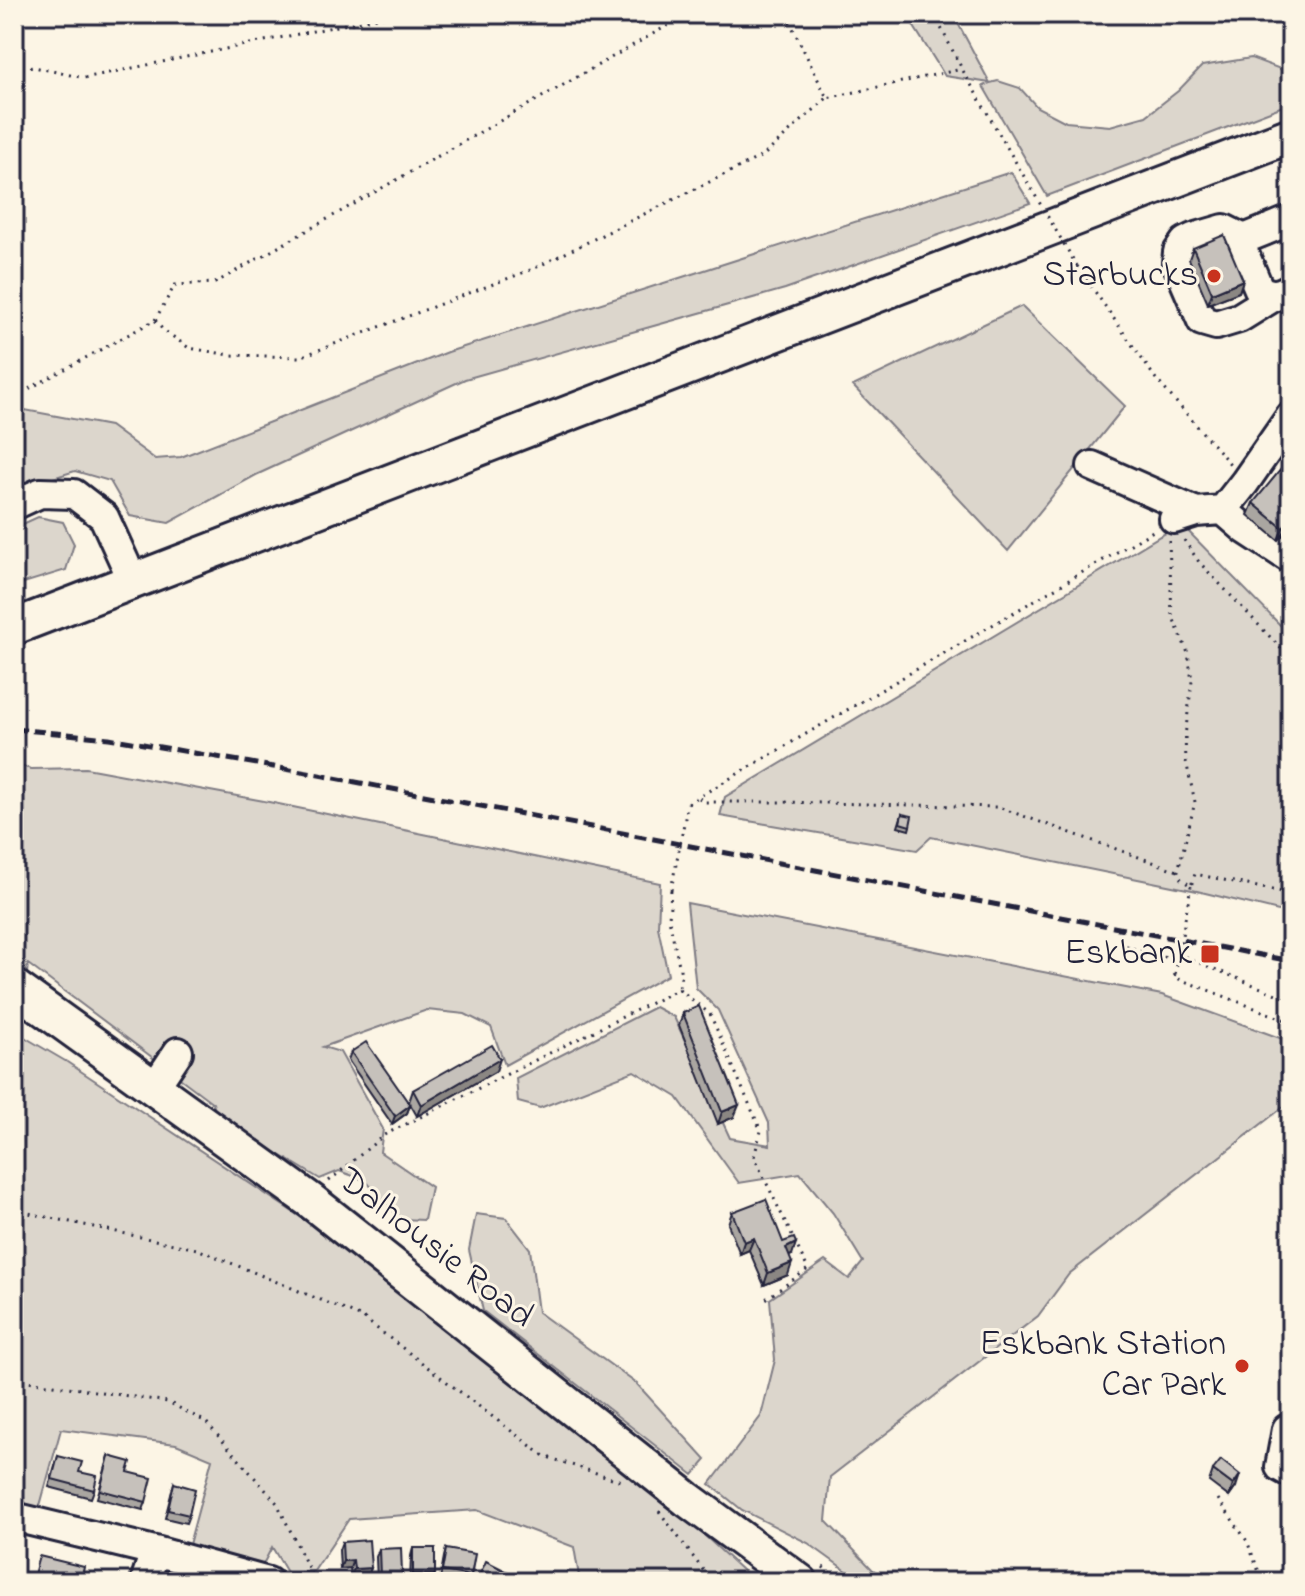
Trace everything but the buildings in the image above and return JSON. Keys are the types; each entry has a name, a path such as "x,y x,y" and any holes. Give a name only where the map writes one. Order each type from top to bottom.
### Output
{"main road":[{"path":"14,627 1291,135"},
{"name":"Dalhousie Road","path":"14,987 311,1201 687,1499 800,1582"}],"street":[{"path":"1283,290 1239,318 1216,325 1202,321 1177,263 1178,252 1185,242 1193,238 1224,229 1244,239 1291,220"},
{"path":"1244,239 1243,251 1259,289 1267,294 1283,290"},
{"path":"1191,516 1245,482 1291,416"},
{"path":"1092,466 1191,516 1245,529 1291,559"},
{"path":"14,505 40,493 74,494 104,517 133,581"},
{"path":"154,1088 178,1052"},
{"path":"1287,1429 1280,1467 1291,1473"},
{"path":"14,1517 268,1582"},
{"path":"145,1582 155,1551"}],"path":[{"path":"14,70 34,67 84,78 396,14"},
{"path":"14,391 23,392 155,320 175,285 215,283 688,14"},
{"path":"786,14 827,98"},
{"path":"934,14 962,69 1077,266 1156,379 1245,482"},
{"path":"155,320 162,329 189,348 230,355 300,357 533,269 764,155 827,98 962,69"},
{"path":"1191,516 1176,530 1199,562 1291,659"},
{"path":"679,989 681,974 669,919 671,890 688,803 1191,516"},
{"path":"1191,516 1172,615 1188,653 1192,681 1185,736 1186,761 1195,802 1178,871 1181,879 1191,886"},
{"path":"698,797 705,802 998,807 1178,871"},
{"path":"1291,894 1195,874 1174,977 1291,1022"},
{"path":"1128,945 1177,960"},
{"path":"1185,957 1291,1000"},
{"path":"322,1187 384,1135 679,989"},
{"path":"679,989 710,1014 761,1131 754,1157 808,1269 763,1301"},
{"path":"14,1210 197,1249 362,1317 544,1456 627,1483"},
{"path":"14,1379 168,1402 206,1422 277,1503 315,1582"},
{"path":"1218,1499 1247,1541 1263,1582"},
{"path":"659,1511 712,1582"}],"shaded area":[{"path":"906,14 953,14 990,83 945,76"},
{"path":"1251,58 1291,70 1291,103 1047,196 983,86 998,81 1020,88 1037,107 1066,122 1110,126 1146,116 1178,91 1202,66"},
{"path":"1011,172 1030,203 785,289 465,379 256,475 169,523 130,516 110,481 75,471 14,490 14,415 25,410 110,426 155,459 181,457 448,352"},
{"path":"1022,306 1125,406 1008,551 853,386"},
{"path":"38,517 63,522 74,544 66,570 14,586 14,528"},
{"path":"1182,525 1291,636 1291,914 1197,891 931,837 917,850 720,816 725,797"},
{"path":"14,764 31,769 86,768 264,801 660,883 658,927 668,975 505,1065 491,1027 465,1014 427,1010 323,1047 340,1052 383,1129 380,1152 431,1187 424,1220 401,1219 365,1180 339,1171 320,1179 217,1117 213,1103 28,964 27,974 14,964"},
{"path":"687,903 1162,995 1291,1042 1291,1101 1069,1274 1038,1316 830,1477 826,1521 872,1569 890,1582 862,1582 808,1543 742,1510 710,1484 761,1416 775,1360 770,1299 825,1261 849,1279 863,1262 833,1213 800,1173 739,1183 677,1097 634,1071 540,1108 518,1102 516,1078 655,1007 674,1017 730,1138 770,1145 769,1123 718,1010 696,988"},
{"path":"14,1031 67,1062 314,1226 563,1405 755,1582 580,1582 574,1547 477,1510 349,1519 314,1571 288,1574 272,1547 259,1572 187,1552 212,1459 176,1444 61,1429 38,1513 14,1507"},
{"path":"476,1214 506,1218 530,1249 538,1312 637,1384 706,1460 693,1475 483,1311 469,1250"}],"railway":[{"path":"14,729 109,738 319,775 1291,961"}],"place":[{"name":"Starbucks","path":"1214,276"},
{"name":"Eskbank","path":"1210,954"},
{"name":"Eskbank Station Car Park","path":"1242,1366"}]}
